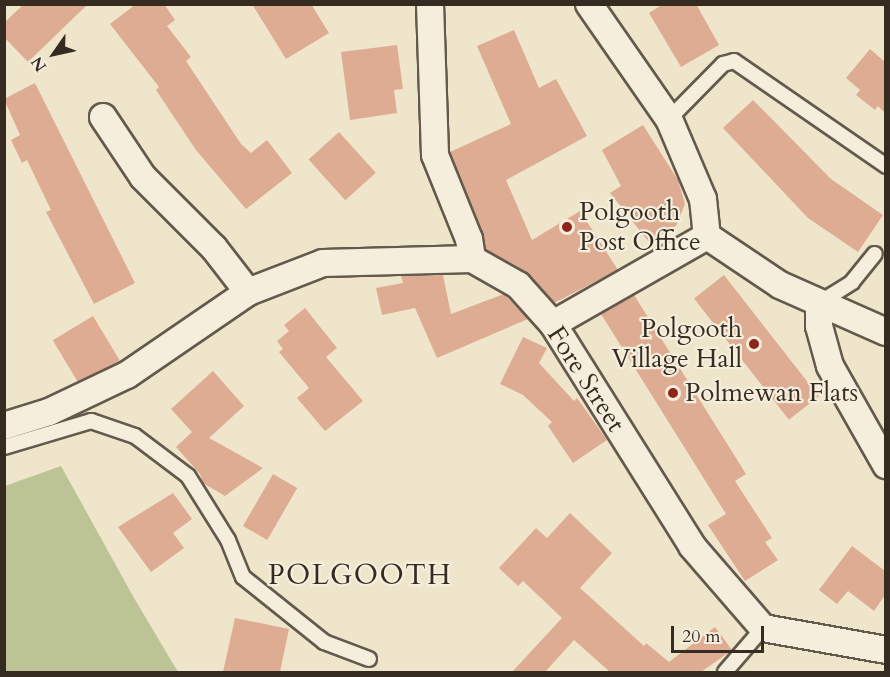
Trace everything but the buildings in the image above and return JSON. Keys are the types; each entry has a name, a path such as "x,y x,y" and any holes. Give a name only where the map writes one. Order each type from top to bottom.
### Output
{"street":[{"path":"4,426 49,412 127,375 248,292 323,263 472,259 470,239 435,155 430,4"},
{"path":"589,4 669,119 704,199 707,236"},
{"path":"103,117 143,177 214,248 248,292"},
{"path":"707,236 761,273 819,303 885,332"},
{"path":"553,324 707,236"},
{"name":"Fore Street","path":"472,259 518,285 553,324 692,546 763,628"},
{"path":"819,303 819,326 831,366 885,465"},
{"path":"763,628 885,650"}],"lane":[{"path":"669,119 723,64 734,61 885,166"},
{"path":"819,303 845,289 875,254"},
{"path":"4,447 91,420 135,436 188,476 228,540 243,577 324,642 369,659"},
{"path":"725,672 763,628"}],"green space":[{"path":"61,466 178,672 5,672 5,486"}],"place":[{"name":"Polgooth Post Office","path":"567,227"},
{"name":"Polgooth Village Hall","path":"754,344"},
{"name":"Polmewan Flats","path":"673,393"}],"district":[{"name":"POLGOOTH","path":"360,575"}]}
